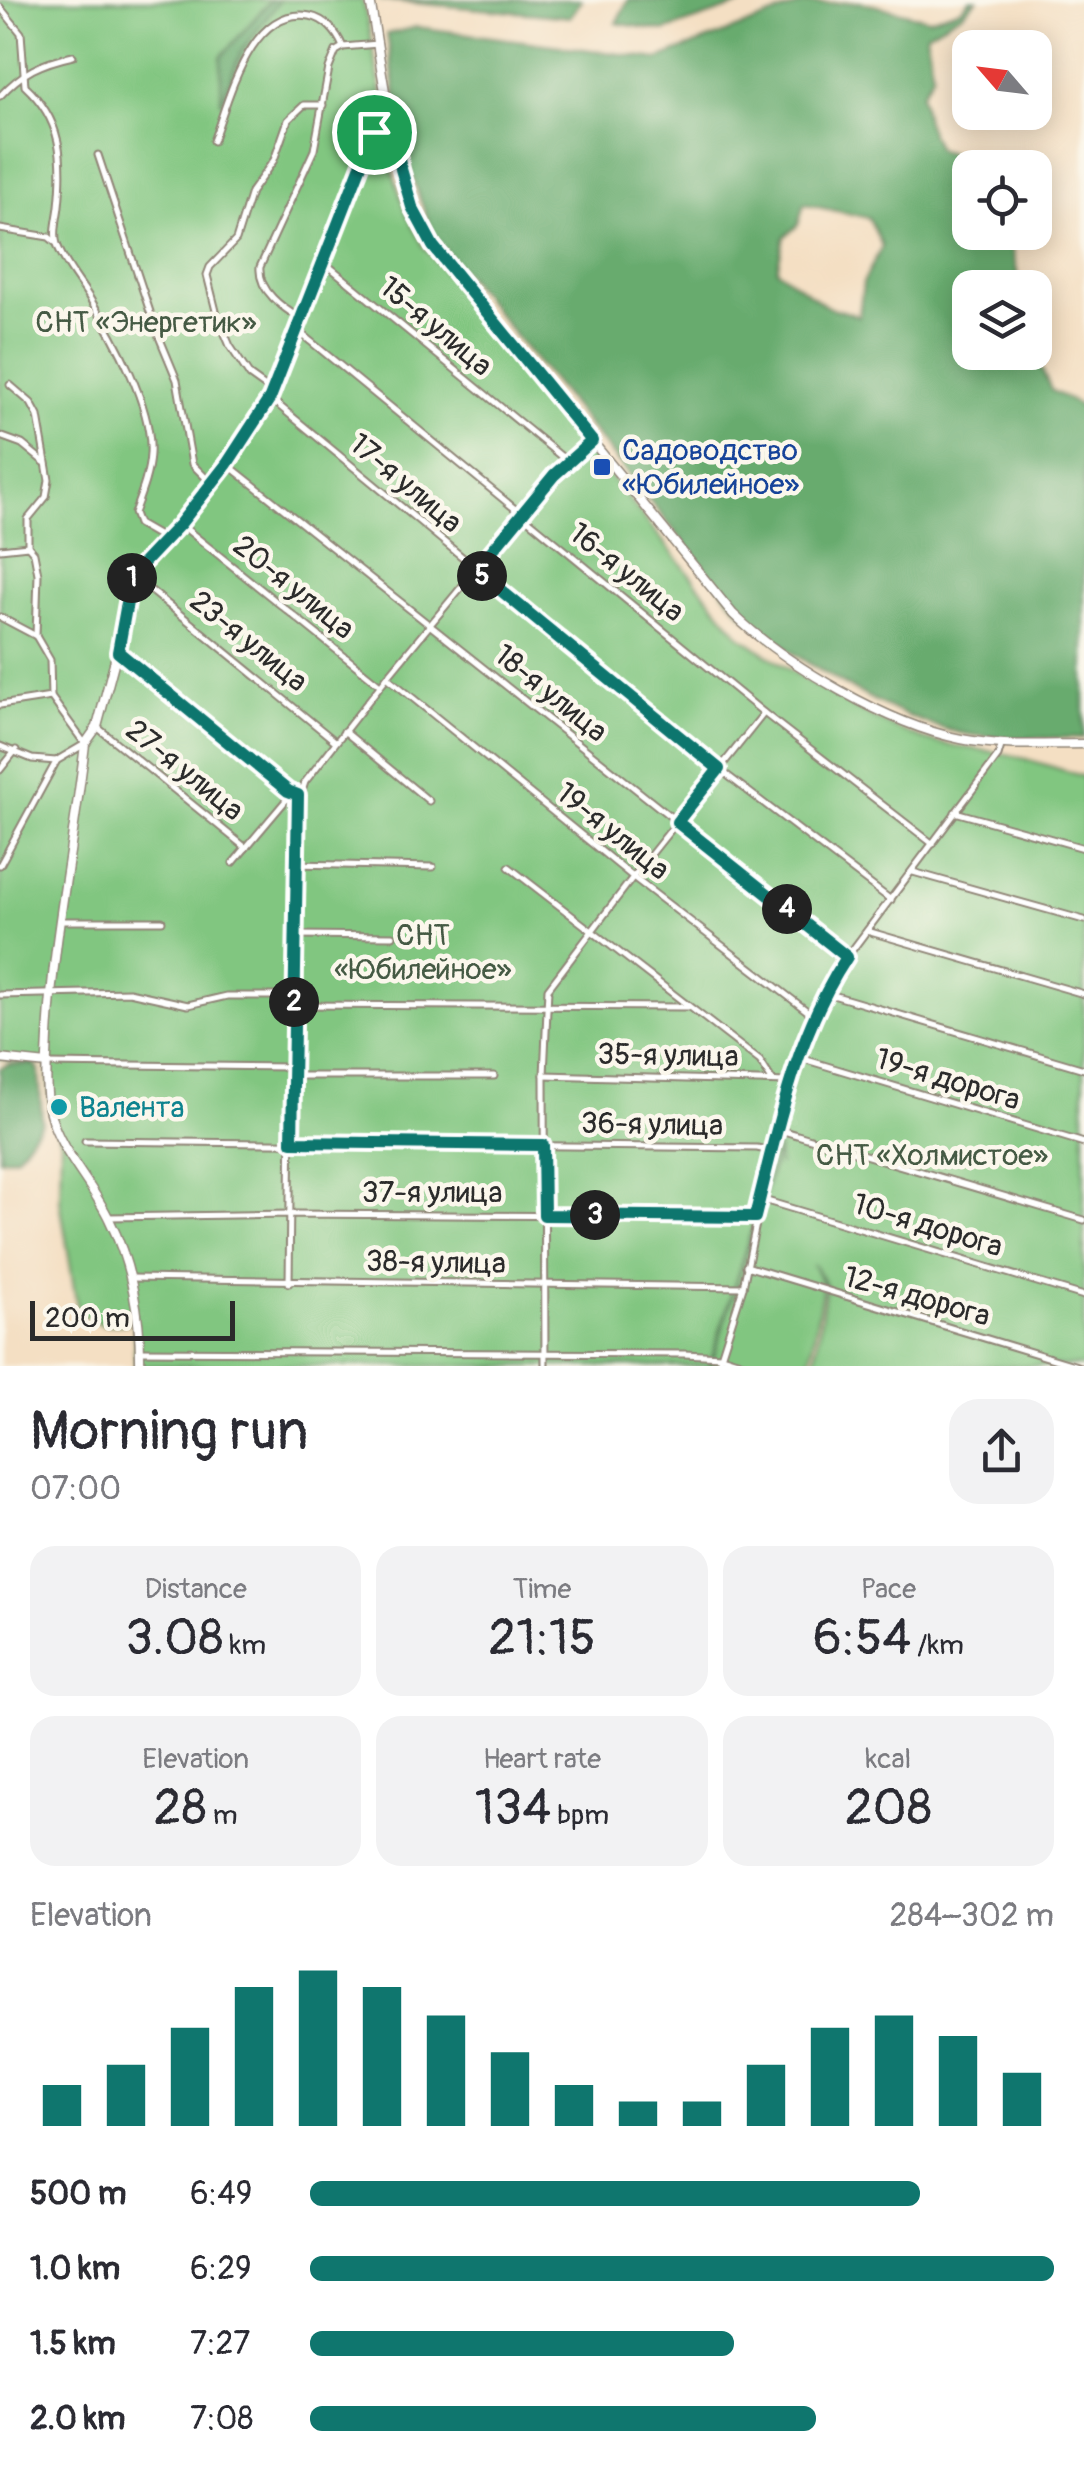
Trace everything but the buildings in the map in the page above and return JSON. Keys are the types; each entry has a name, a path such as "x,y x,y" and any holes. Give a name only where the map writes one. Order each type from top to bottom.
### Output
{"street":[{"path":"370,0 401,169 412,207 433,246 733,614 772,648 885,713 924,730 964,740 1084,744"},
{"path":"0,7 21,32 25,86 42,102 59,142 57,244"},
{"path":"213,141 248,52 268,25 306,15 322,20 343,46"},
{"path":"301,319 273,298 259,274 314,150 332,58 343,46 378,44"},
{"path":"0,96 22,73 73,56"},
{"name":"17-я улица","path":"322,105 304,105 288,120 274,160 251,192 236,240 207,275 230,346 250,376 476,570 719,769 891,900"},
{"path":"0,864 56,761 85,744 97,727 118,652 132,575 180,524 227,464 271,395 374,132 384,118 391,116"},
{"path":"98,156 155,327 178,380 192,464 211,484"},
{"path":"0,230 49,237 99,314 149,427 148,470 134,513 138,524 164,539"},
{"name":"15-я улица","path":"323,262 568,462"},
{"name":"16-я улица","path":"297,330 520,516 933,844"},
{"path":"10,385 31,403 38,416 47,464 46,497 28,519 28,546 34,553 38,574 36,636"},
{"path":"0,436 22,444 47,464"},
{"path":"290,1283 298,795 380,684 520,516 592,441"},
{"name":"18-я улица","path":"227,464 847,957"},
{"name":"20-я улица","path":"180,524 380,684"},
{"path":"0,549 28,546"},
{"name":"23-я улица","path":"132,575 336,741"},
{"path":"0,617 36,636 50,660 52,697 85,744 50,993 46,1089 50,1116 61,1140 109,1217 139,1323 140,1366"},
{"path":"118,652 288,791 298,795"},
{"name":"19-я улица","path":"387,676 632,877 815,1017"},
{"path":"0,706 52,697"},
{"path":"545,1366 543,1145 548,989 764,713"},
{"name":"27-я улица","path":"97,727 246,848"},
{"path":"344,731 429,801"},
{"path":"718,1366 743,1287 777,1129 815,1017 847,957 998,756 1002,742"},
{"path":"0,746 32,759 56,761"},
{"path":"0,770 16,750"},
{"path":"233,864 288,799 298,795"},
{"path":"955,812 1084,848"},
{"path":"0,848 8,851"},
{"path":"294,864 432,867"},
{"path":"509,868 760,1062 772,1080"},
{"path":"912,872 1084,920"},
{"path":"61,920 162,920"},
{"path":"867,931 1084,994"},
{"path":"296,934 394,936"},
{"path":"0,995 129,992 188,1006 227,996 294,996"},
{"path":"826,993 1084,1069"},
{"path":"294,1005 688,1007"},
{"name":"19-я дорога","path":"800,1058 1084,1143"},
{"path":"0,1059 47,1064 292,1067"},
{"path":"292,1076 494,1076"},
{"name":"35-я улица","path":"544,1076 791,1082"},
{"path":"777,1129 1084,1220"},
{"name":"36-я улица","path":"85,1142 543,1145 771,1151"},
{"name":"10-я дорога","path":"760,1199 1084,1296"},
{"name":"37-я улица","path":"109,1217 755,1217"},
{"name":"12-я дорога","path":"746,1266 1077,1366"},
{"name":"38-я улица","path":"129,1278 743,1287"},
{"path":"140,1351 721,1356 753,1366"}],"green space":[{"name":"СНТ «Юбилейное»","path":"0,0 271,0 221,57 222,100 243,50 278,0 363,0 393,172 405,211 424,247 740,636 827,693 920,738 1010,755 1084,777 1084,1366 814,1366 826,1285 813,1264 823,1285 809,1366 711,1366 777,1153 779,1166 778,1145 709,1366 135,1366 133,1316 127,1324 103,1325 78,1313 60,1201 61,1140 51,1115 47,1064 0,1059"},
{"path":"271,0 280,0 241,52 221,103 221,57"},
{"path":"380,0 582,0 570,17"},
{"path":"628,0 755,0 664,31 616,23"},
{"path":"977,0 963,13 926,34 933,74 921,94 926,121 938,150 952,153 952,250 1012,250 1017,270 952,270 952,370 1042,370 1051,390 1084,408 1084,738 990,737 933,725 842,683 784,647 738,609 438,241 409,165 387,34 417,27 658,59 802,4 862,2 929,19","holes":["804,204 869,218 882,246 863,283 859,316 826,306 777,270 784,237 798,225"]},
{"path":"9,1064 35,1065 39,1070 42,1122 17,1156 0,1159 0,1068"}],"place":[{"name":"Садоводство «Юбилейное»","path":"602,467"},
{"name":"Валента","path":"59,1107"}],"route":[{"path":"391,116 412,207 433,246 592,441 554,475 476,570 719,769 677,822 847,957 815,1017 791,1082 755,1217 544,1215 543,1145 292,1142 298,795 288,791 118,652 132,575 180,524 227,464 270,398 374,132 384,118 391,116"}],"park label":[{"name":"СНТ «Энергетик»","path":"146,322"},
{"name":"СНТ «Холмистое»","path":"932,1155"}]}
